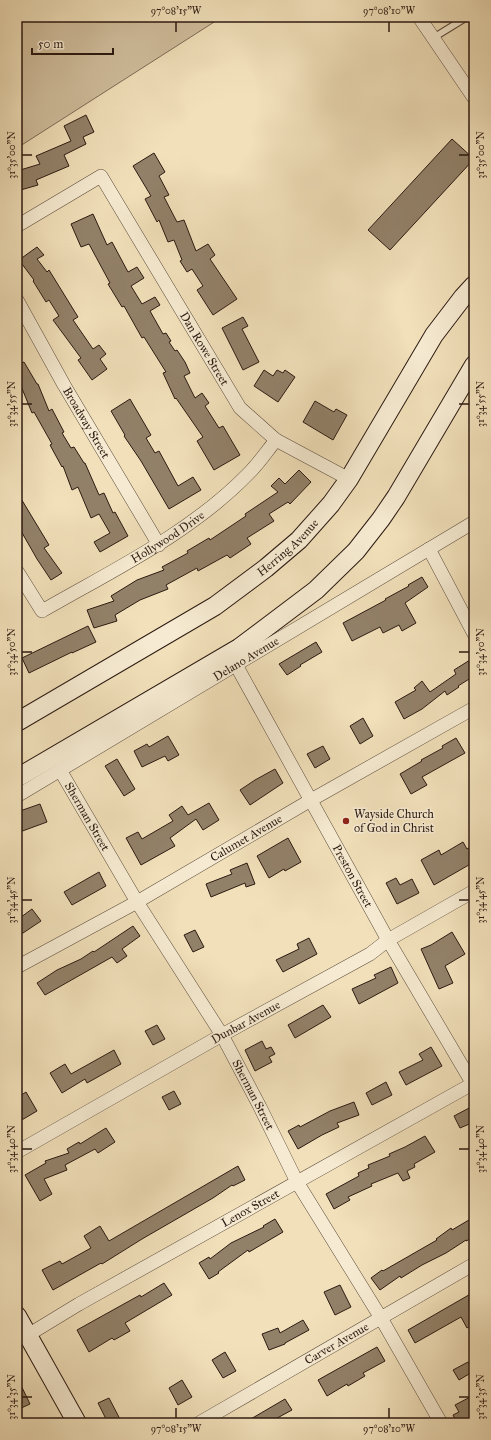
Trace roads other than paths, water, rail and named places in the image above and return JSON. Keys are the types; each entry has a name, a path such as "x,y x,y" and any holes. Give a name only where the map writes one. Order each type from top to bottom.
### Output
{"main road":[{"name":"Herring Avenue","path":"17,722 215,606 266,568 299,540 331,504 349,479 434,335 474,285"},
{"path":"17,778 239,648 316,590 356,551 381,519 396,497 474,365"},
{"path":"17,1316 77,1423"}],"street":[{"path":"419,17 474,98"},
{"name":"Dan Rowe Street","path":"17,226 101,176 240,408 276,440 349,479"},
{"name":"Broadway Street","path":"17,300 64,385 158,545"},
{"name":"Hollywood Drive","path":"17,571 42,611 158,545 225,496 249,473 276,440"},
{"name":"Delano Avenue","path":"17,796 474,522"},
{"path":"429,549 474,634"},
{"name":"Preston Street","path":"236,664 388,940 474,1084"},
{"name":"Calumet Avenue","path":"17,967 137,902 311,800 474,708"},
{"name":"Sherman Street","path":"60,770 137,902 222,1034 297,1182 381,1318 441,1423"},
{"name":"Dunbar Avenue","path":"17,1152 222,1034 370,954 388,940 474,891"},
{"name":"Lenox Street","path":"28,1336 79,1304 474,1084"},
{"name":"Carver Avenue","path":"199,1423 474,1264"}],"lane":[{"path":"433,38 468,17"}],"place":[{"name":"Wayside Church of God in Christ","path":"346,821"}]}
